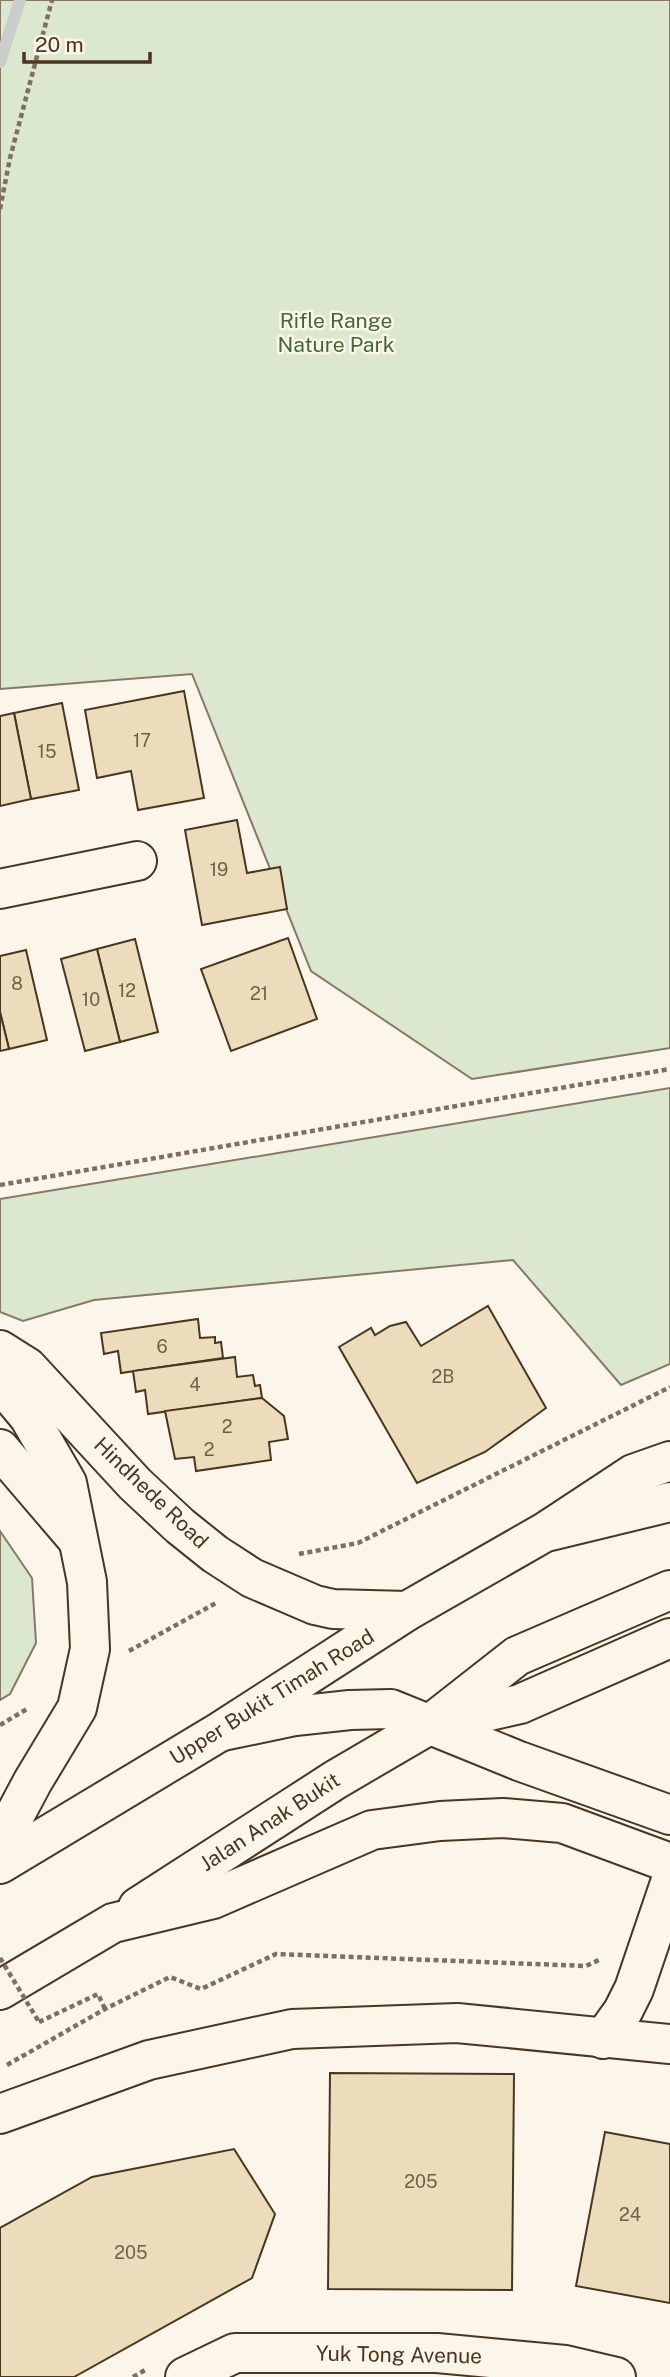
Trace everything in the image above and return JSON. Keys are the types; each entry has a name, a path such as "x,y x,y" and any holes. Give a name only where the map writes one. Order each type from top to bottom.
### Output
{"main road":[{"path":"0,889 137,861"},
{"name":"Hindhede Road","path":"0,1843 77,1708 90,1649 87,1582 67,1483 29,1417 7,1370"},
{"name":"Hindhede Road","path":"7,1370 180,1526 215,1554 253,1578 314,1605 333,1609 407,1611"},
{"name":"Hindhede Road","path":"0,1449 78,1541"},
{"path":"545,1532 633,1474 670,1461"},
{"path":"545,1532 670,1502"},
{"name":"Upper Bukit Timah Road","path":"0,1864 221,1731 407,1611 545,1532"},
{"name":"Jalan Anak Bukit","path":"113,1923 335,1780 429,1725 517,1656 670,1590"},
{"name":"Jalan Anak Bukit","path":"429,1725 520,1704 670,1638"},
{"path":"221,1731 295,1716 391,1709 519,1761 670,1815"},
{"path":"0,1990 113,1923 213,1899 372,1830 440,1821 503,1818 562,1823 670,1863"},
{"path":"603,2039 623,2011 640,1972 670,1883"},
{"path":"640,1972 642,2004 648,2020 666,2044"},
{"path":"0,2114 149,2060 292,2029 457,2023 666,2044"},
{"name":"Yuk Tong Avenue","path":"185,2377 235,2353 437,2353 565,2365 617,2377"}],"path":[{"path":"0,209 10,158 52,0"},
{"path":"0,1185 670,1069"},
{"path":"90,1649 123,1655 206,1610 253,1578 299,1553 358,1543 670,1387"},
{"path":"0,1725 31,1707"},
{"path":"0,2070 104,2009 170,1977 201,1989 276,1954 586,1966 652,1936"},
{"path":"0,1958 39,2022 98,1994 104,2009"}],"green space":[{"name":"Rifle Range Nature Park","path":"0,0 670,0 670,1048 472,1079 311,971 192,674 0,689"},
{"path":"670,1088 670,1364 621,1385 513,1260 94,1300 23,1321 0,1312 0,1199"},
{"path":"0,1531 32,1578 36,1643 10,1694 0,1700"}],"building":[{"path":"184,691 204,798 138,810 131,771 97,778 85,710"},
{"path":"62,703 79,790 31,799 14,713"},
{"path":"14,713 31,799 0,806 0,716"},
{"path":"237,820 247,873 280,867 287,909 202,925 185,830"},
{"path":"288,938 317,1019 231,1051 201,969"},
{"path":"135,939 158,1032 120,1042 97,949"},
{"path":"97,949 120,1042 85,1051 61,959"},
{"path":"26,950 47,1040 9,1049 0,1012 0,956"},
{"path":"0,1012 9,1049 0,1051"},
{"path":"488,1306 546,1408 485,1452 417,1483 339,1347 371,1328 375,1335 390,1326 406,1322 421,1346"},
{"path":"198,1319 200,1338 215,1337 215,1343 221,1342 223,1358 121,1373 118,1351 104,1354 101,1333"},
{"path":"235,1357 237,1377 253,1375 255,1386 260,1385 262,1398 148,1414 145,1390 136,1392 133,1371"},
{"path":"262,1398 284,1416 288,1439 269,1442 271,1460 196,1471 194,1457 175,1459 165,1411"},
{"path":"330,2073 514,2074 512,2290 328,2289"},
{"path":"605,2132 670,2144 670,2303 576,2286"},
{"path":"234,2149 275,2214 252,2278 74,2377 0,2377 0,2228 92,2177"}],"waterway":[{"path":"0,62 20,0"}]}
